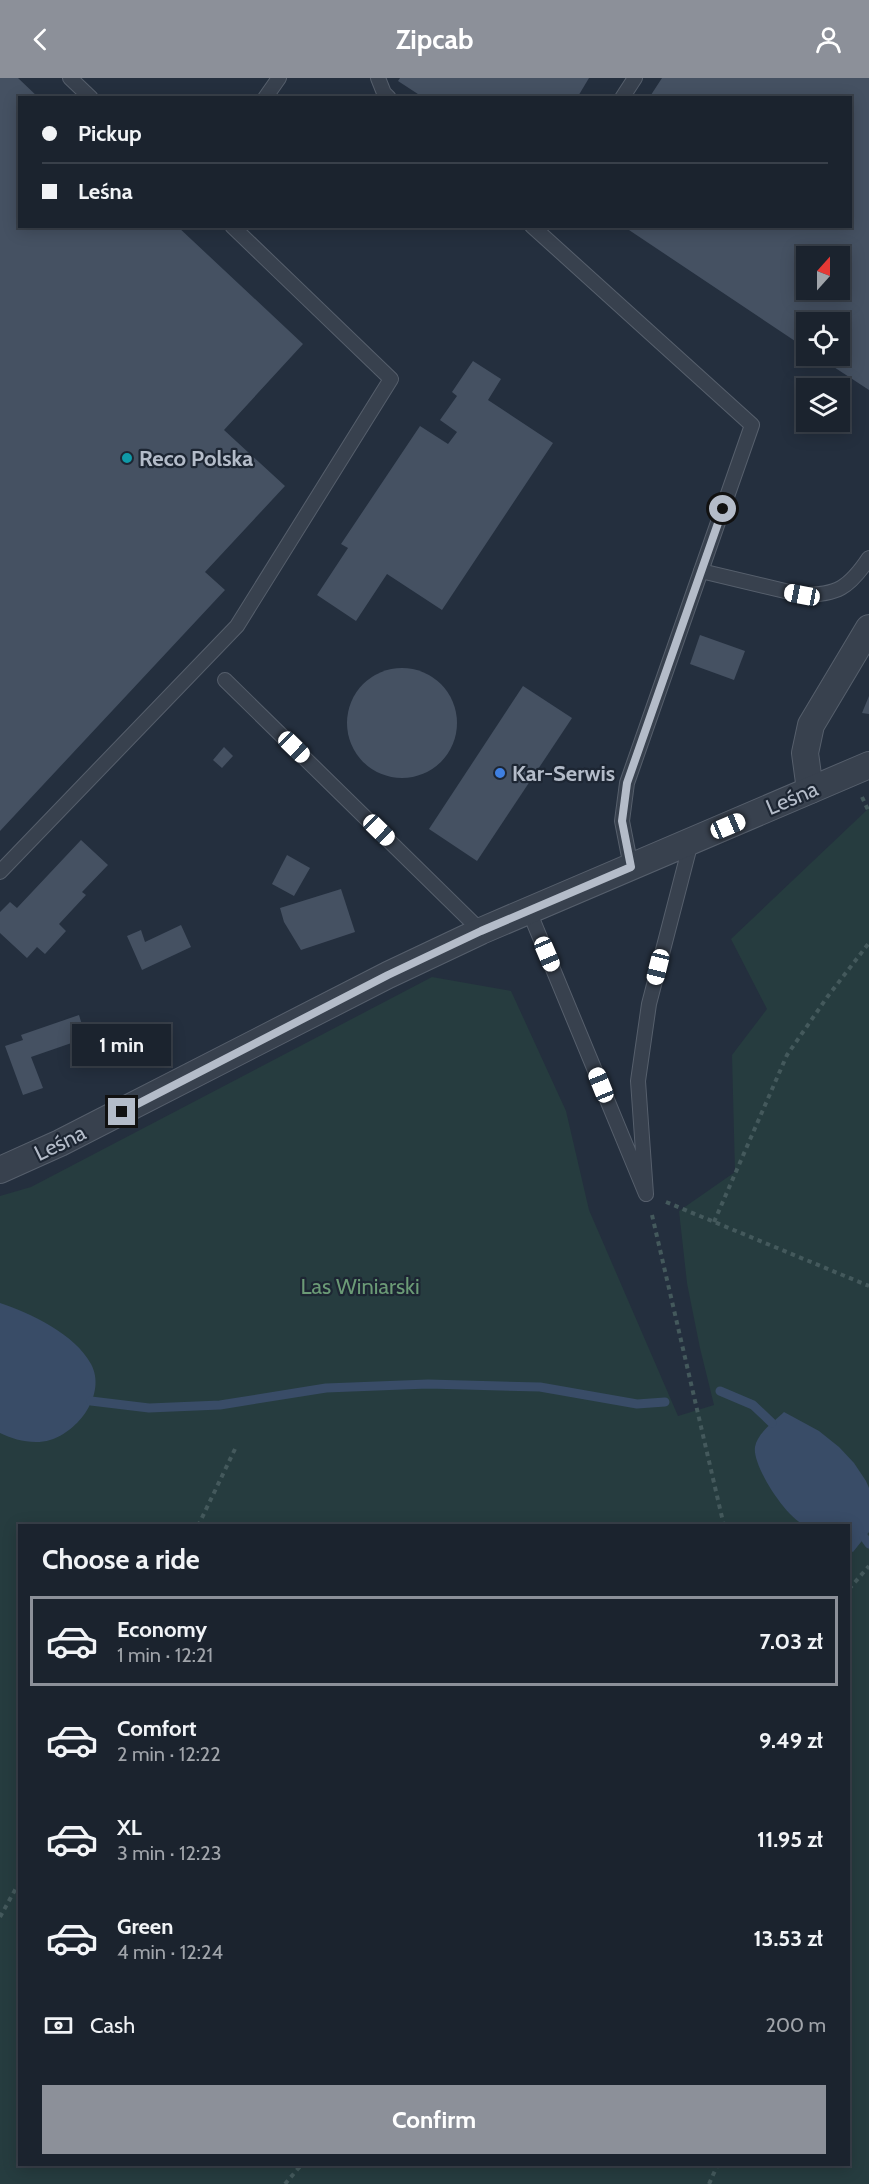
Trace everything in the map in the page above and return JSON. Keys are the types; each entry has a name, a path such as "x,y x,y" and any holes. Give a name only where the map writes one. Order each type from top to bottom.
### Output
{"street":[{"path":"810,790 806,753 811,725 869,628"},
{"name":"Leśna","path":"0,1170 60,1143 388,975 481,931 869,765"}],"lane":[{"path":"70,78 89,96"},
{"path":"266,96 279,78"},
{"path":"378,78 387,96"},
{"path":"623,96 635,78"},
{"path":"0,872 237,626 391,379 234,228"},
{"path":"535,228 752,425 627,783 622,821 631,867"},
{"path":"701,571 802,595 819,595 832,593 845,586 857,575 869,558"},
{"path":"225,680 481,931"},
{"path":"646,1194 638,1081 649,1004 691,842"},
{"path":"529,911 646,1194"}],"path":[{"path":"714,1222 787,1055 869,943"},
{"path":"646,1194 869,1286"},
{"path":"646,1194 724,1524"},
{"path":"199,1524 235,1449"},
{"path":"850,1587 869,1566"},
{"path":"0,1917 18,1885"},
{"path":"285,2184 300,2166"},
{"path":"710,2184 717,2166"}],"green space":[{"name":"Las Winiarski","path":"869,808 869,2184 0,2184 0,1196 31,1187 432,977 511,991 566,1111 589,1210 678,1416 714,1405 687,1283 679,1211 735,1172 732,1055 767,1009 731,939"}],"water":[{"path":"0,1303 38,1319 63,1334 84,1353 91,1364 95,1376 92,1399 79,1420 60,1436 37,1442 11,1438 0,1433"},
{"path":"784,1412 819,1431 854,1463 869,1488 869,1532 853,1552 850,1550 850,1524 803,1524 781,1504 765,1479 756,1456 756,1442"}],"building":[{"name":"Reco Polska","path":"0,78 18,78 37,96 18,96 18,228 179,228 303,344 224,430 285,486 205,572 225,590 0,831"},
{"path":"400,78 589,78 578,96 421,96 398,81"},
{"path":"662,78 869,78 869,390 832,366 850,366 850,312 796,312 796,342 626,228 852,228 852,96 650,96"},
{"path":"473,361 501,379 488,400 553,443 442,610 387,574 356,621 317,595 348,548 341,544 420,426 448,444 457,432 440,420 457,396 452,392"},
{"path":"700,635 745,651 734,680 690,664"},
{"path":"402,668 423,672 441,684 453,702 457,723 453,744 441,762 423,774 402,778 381,774 363,762 351,744 347,723 351,702 363,684 381,672"},
{"name":"Kar-Serwis","path":"523,686 572,718 477,861 429,829"},
{"path":"869,696 869,714 862,713"},
{"path":"224,747 233,756 222,768 213,760"},
{"path":"81,840 108,865 82,892 86,895 59,924 66,931 45,954 37,947 27,958 0,933 0,912 10,902 17,908"},
{"path":"287,855 310,868 294,896 272,884"},
{"path":"341,889 355,932 301,950 284,922 280,908"},
{"path":"181,925 191,947 142,970 127,936 141,930 145,942"},
{"path":"79,1015 86,1038 31,1057 43,1088 23,1095 5,1046 23,1040 21,1035"}],"waterway":[{"path":"91,1401 149,1408 220,1405 326,1388 428,1384 540,1387 637,1404 665,1402"},
{"path":"720,1391 753,1405 772,1423"},
{"path":"864,1537 869,1544"}],"place":[{"name":"Reco Polska","path":"127,458"},
{"name":"Kar-Serwis","path":"500,773"}],"route":[{"path":"122,1112 388,975 481,931 631,867 622,821 627,783 723,509"}]}
